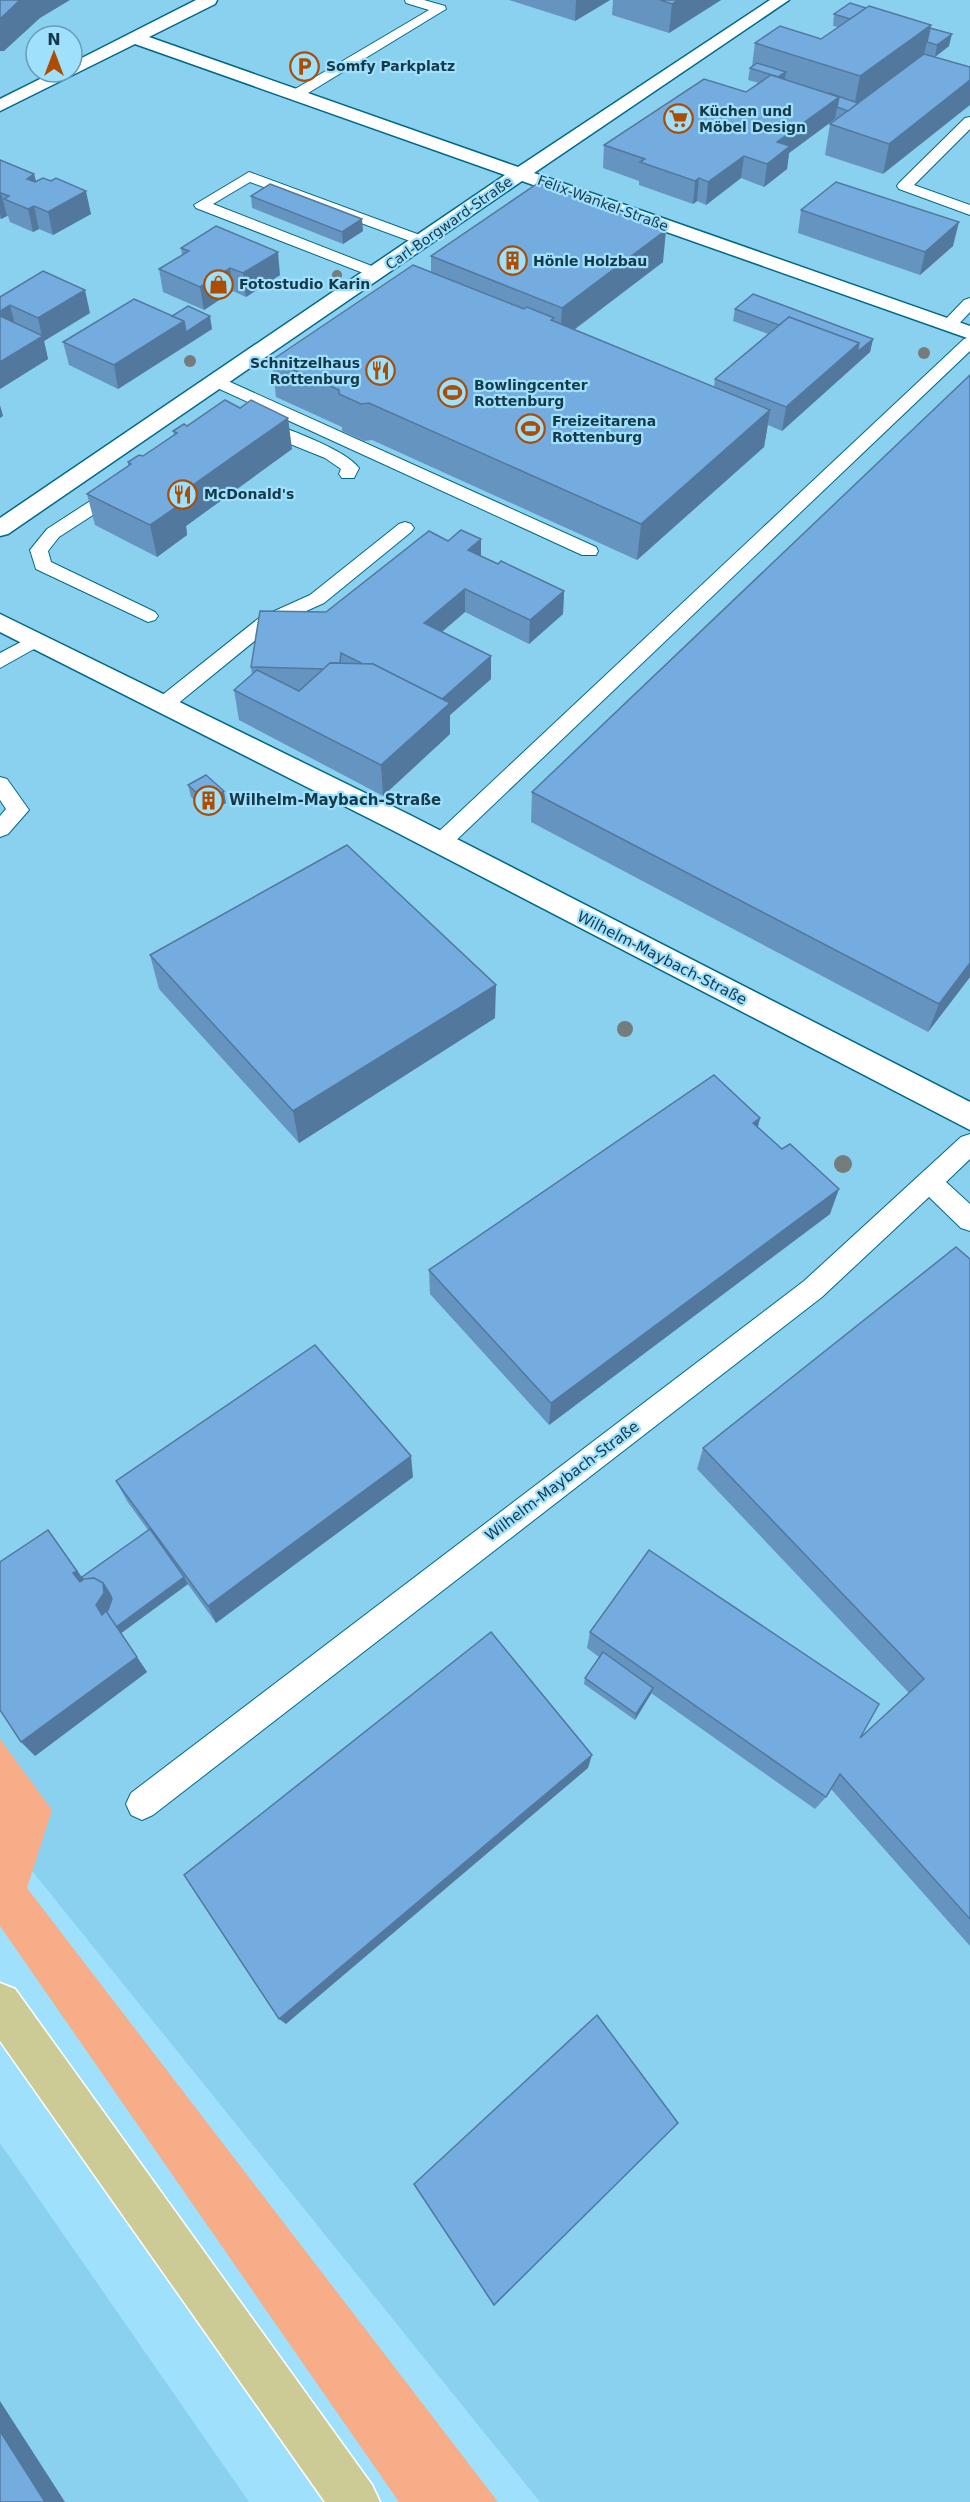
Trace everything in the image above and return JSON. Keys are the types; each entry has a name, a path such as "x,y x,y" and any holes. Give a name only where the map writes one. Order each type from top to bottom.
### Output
{"main road":[{"path":"0,2004 355,2502"}],"street":[{"path":"84,64 209,0"},
{"name":"Carl-Borgward-Straße","path":"0,529 219,382 520,174 781,0"},
{"name":"Felix-Wankel-Straße","path":"134,38 970,333"},
{"path":"0,106 44,84"},
{"name":"Wilhelm-Maybach-Straße","path":"0,622 440,843 970,1117"}],"lane":[{"path":"295,94 440,9 411,0"},
{"path":"970,121 904,186 970,210"},
{"path":"376,273 201,205 249,176 423,241"},
{"path":"948,326 970,303"},
{"path":"440,843 970,342"},
{"path":"219,382 297,412 588,551"},
{"path":"246,420 332,454 350,468 348,474"},
{"path":"139,477 53,533 39,550 43,565 148,616"},
{"path":"164,705 266,622 317,598 405,528"},
{"path":"0,662 36,640"},
{"path":"0,784 18,810 0,829"},
{"name":"Wilhelm-Maybach-Straße","path":"142,1804 813,1289 970,1144"},
{"path":"929,1182 970,1220"}],"shaded area":[{"path":"0,0 970,0 970,2502 540,2502 0,1831"},
{"path":"0,1739 52,1810 27,1888 498,2502 399,2502 0,1926"},
{"path":"0,2143 249,2502 0,2502"}],"building":[{"path":"0,0 20,0 0,19"},
{"path":"660,0 678,0 672,4"},
{"path":"850,3 866,8 850,19 834,14"},
{"path":"869,6 931,25 860,76 755,43 780,26 821,39"},
{"path":"930,28 952,34 937,45 927,42"},
{"path":"924,54 970,67 970,80 889,144 830,124"},
{"path":"757,63 786,72 778,77 750,68"},
{"path":"771,75 839,97 777,142 790,146 767,164 744,156 708,182 699,178 695,181 640,162 645,159 604,145 704,79 746,92"},
{"path":"829,93 858,103 848,111 837,107 839,97"},
{"path":"0,160 34,174 27,179 35,182 43,178 51,181 56,178 86,191 48,212 34,206 28,209 4,199 9,196 0,193"},
{"path":"836,182 959,222 925,252 801,210"},
{"path":"538,183 666,230 562,308 431,256"},
{"path":"270,184 362,219 342,232 251,196"},
{"path":"216,226 278,252 243,273 230,268 200,287 159,269 189,251 181,248"},
{"name":"Freizeitarena Rottenburg","path":"413,265 524,309 527,307 554,318 551,320 770,410 641,524 369,403 361,404 339,394 339,390 272,360"},
{"path":"43,271 85,290 38,318 10,305 0,311 0,297"},
{"path":"753,294 873,339 857,352 859,343 789,317 779,325 735,309"},
{"path":"134,299 184,321 114,365 63,342"},
{"path":"188,306 210,316 186,332 184,321 172,316"},
{"path":"0,316 43,336 0,362"},
{"path":"789,317 859,343 786,407 715,379"},
{"path":"970,375 970,963 939,1004 532,792"},
{"path":"225,400 240,408 251,400 288,418 173,499 182,503 150,525 87,494 131,464 128,462 139,455 143,456 177,433 173,431 184,424 187,426"},
{"path":"461,530 481,539 468,550 498,564 501,561 564,591 530,620 465,589 424,623 491,656 442,699 373,664 363,664 341,653 340,663 330,663 324,669 251,667 260,611 326,612 429,531 448,541"},
{"path":"330,663 373,664 450,703 381,765 234,690 257,670 299,691"},
{"path":"206,775 224,791 206,801 188,785"},
{"path":"347,845 496,985 293,1111 150,955"},
{"path":"714,1075 760,1118 753,1123 782,1149 790,1144 839,1189 551,1403 429,1270"},
{"path":"956,1247 970,1259 970,1919 840,1774 826,1797 590,1632 649,1550 879,1704 860,1738 924,1679 703,1448"},
{"path":"315,1345 411,1456 208,1606 116,1481"},
{"path":"150,1529 184,1577 116,1627 106,1612 112,1599 103,1583 94,1578 83,1580 82,1577"},
{"path":"48,1530 77,1571 73,1573 80,1582 94,1578 103,1583 104,1593 96,1605 102,1615 106,1611 137,1657 21,1742 0,1710 0,1562"},
{"path":"491,1632 592,1755 279,2019 184,1875"},
{"path":"603,1652 653,1688 636,1714 585,1678"},
{"path":"597,2015 678,2123 494,2305 414,2184"},
{"path":"0,2431 45,2502 0,2502"}],"place":[{"name":"Somfy Parkplatz","path":"305,66"},
{"name":"Küchen und Möbel Design","path":"678,119"},
{"name":"Hönle Holzbau","path":"512,261"},
{"name":"Fotostudio Karin","path":"218,284"},
{"name":"Schnitzelhaus Rottenburg","path":"381,371"},
{"name":"Bowlingcenter Rottenburg","path":"453,393"},
{"name":"Freizeitarena Rottenburg","path":"531,429"},
{"name":"McDonald's","path":"183,494"},
{"name":"Wilhelm-Maybach-Straße","path":"208,800"}]}
